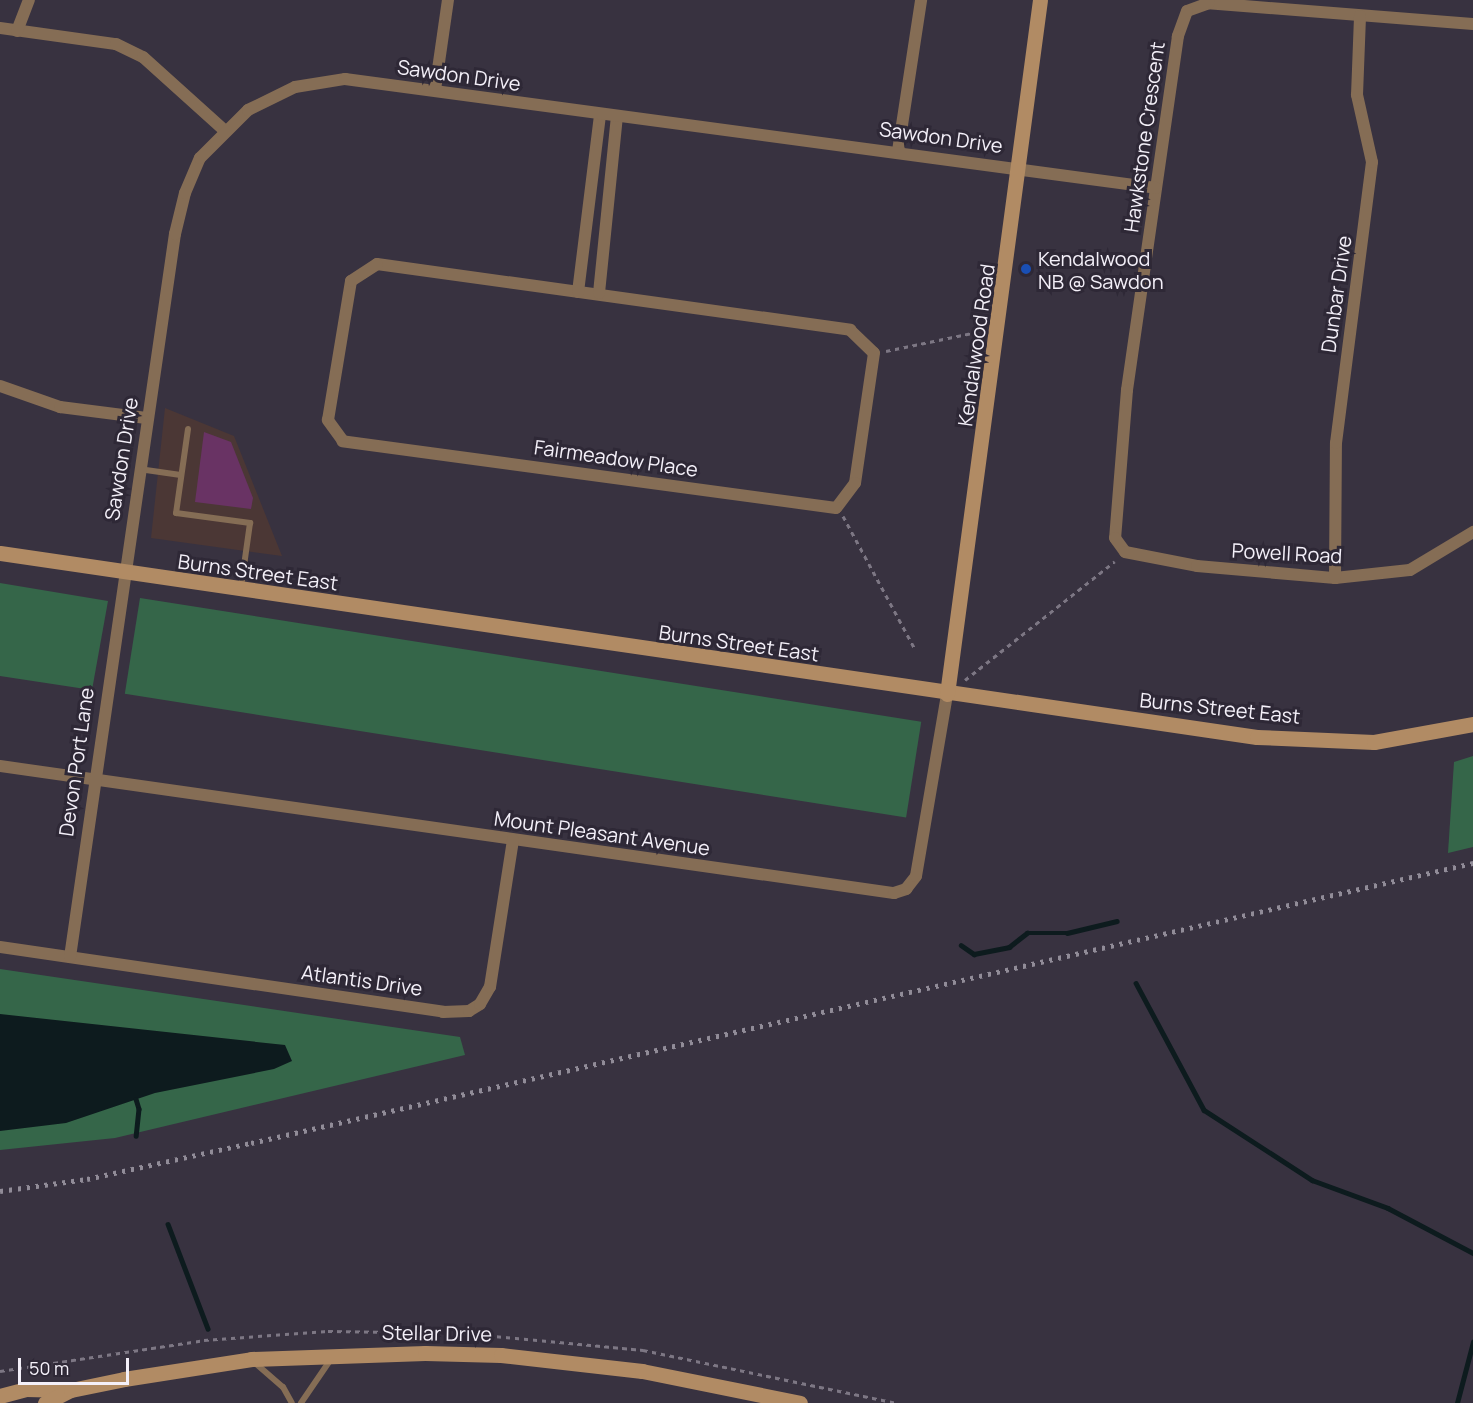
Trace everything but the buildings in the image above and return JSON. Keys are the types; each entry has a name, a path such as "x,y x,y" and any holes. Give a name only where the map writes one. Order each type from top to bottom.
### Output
{"street":[{"path":"17,31 29,0"},
{"path":"435,90 448,0"},
{"path":"898,150 921,0"},
{"name":"Kendalwood Road","path":"947,694 1020,169 1040,0"},
{"name":"Hawkstone Crescent","path":"1125,552 1115,538 1127,390 1178,36 1187,11 1209,3 1473,24"},
{"name":"Dunbar Drive","path":"1335,578 1336,443 1372,162 1357,95 1360,16"},
{"path":"0,28 116,44 143,57 224,130"},
{"name":"Sawdon Drive","path":"123,573 146,418 184,193 200,158 224,130 248,110 295,87 345,79 435,90 600,116 898,150 1156,188"},
{"path":"578,292 600,116"},
{"path":"599,293 617,117"},
{"name":"Fairmeadow Place","path":"836,508 343,441 335,435 328,420 351,281 377,264 599,293 850,330 874,353"},
{"path":"836,508 855,483 874,353"},
{"path":"0,386 60,407 146,418"},
{"name":"Powell Road","path":"1125,552 1197,566 1335,578 1410,570 1473,532"},
{"name":"Burns Street East","path":"0,553 947,694 1257,737 1374,742 1473,724"},
{"name":"Devon Port Lane","path":"70,957 123,573"},
{"name":"Mount Pleasant Avenue","path":"0,766 877,893 901,891 912,883 919,867 947,694"},
{"name":"Atlantis Drive","path":"70,957 443,1012 469,1011 480,1004 490,987 513,840"},
{"path":"0,947 70,957"},
{"name":"Stellar Drive","path":"0,1396 26,1389 71,1390 251,1359 334,1354 501,1355 577,1363 800,1403"},
{"name":"Stellar Drive","path":"45,1403 71,1390"}],"lane":[{"path":"188,429 176,513 250,523 241,590"},
{"path":"139,469 182,475"},
{"path":"301,1403 334,1354"},
{"path":"251,1359 283,1387 292,1403"}],"path":[{"path":"874,353 972,333"},
{"path":"836,508 915,649"},
{"path":"947,694 1125,552"}],"shaded area":[{"path":"165,408 234,436 282,556 151,538"},
{"path":"0,1014 285,1045 292,1061 274,1069 155,1093 66,1123 0,1131"}],"green space":[{"path":"0,583 108,601 92,690 0,676"},
{"path":"140,598 921,722 906,818 125,694"},
{"path":"1473,756 1473,847 1448,853 1454,762"},
{"path":"0,969 460,1037 465,1055 115,1138 0,1150"}],"waterway":[{"path":"961,945 974,954 1009,947 1027,933 1067,933 1117,921"},
{"path":"1136,983 1204,1110 1312,1180 1388,1208 1473,1253"},
{"path":"136,1099 139,1109 136,1136"},
{"path":"168,1224 208,1329"},
{"path":"1457,1403 1473,1342"}],"railway":[{"path":"0,1191 87,1179 251,1143 1473,863"}],"place":[{"name":"Kendalwood NB @ Sawdon","path":"1026,269"}]}
